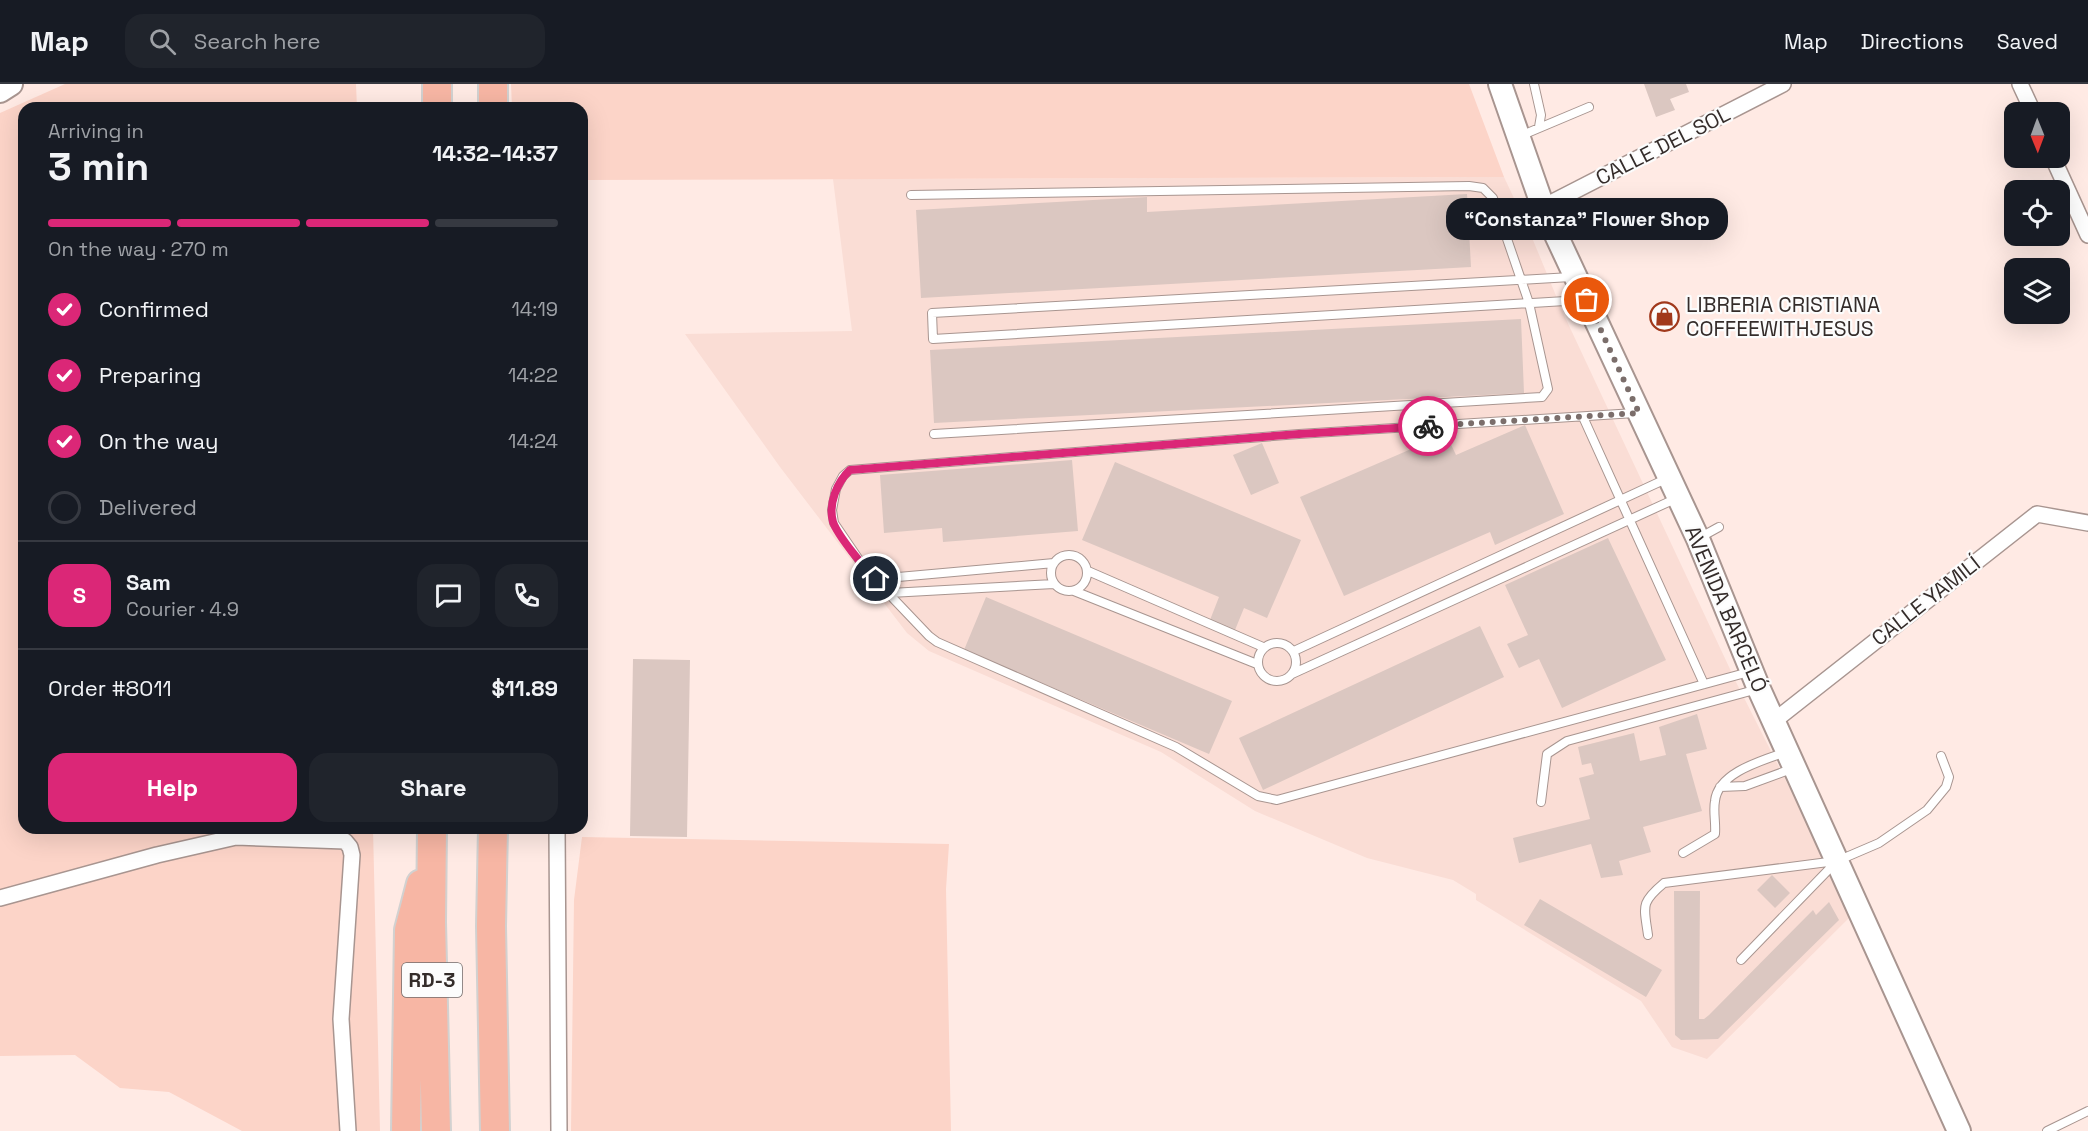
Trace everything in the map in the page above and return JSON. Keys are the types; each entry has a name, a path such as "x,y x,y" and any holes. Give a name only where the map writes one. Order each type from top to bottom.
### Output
{"highway":[{"path":"437,102 438,84"},
{"path":"493,84 493,102"},
{"name":"RD-3","path":"492,834 491,926 495,1131"},
{"path":"406,1131 409,930 432,838"},
{"name":"RD-3","path":"432,838 431,946 436,1131"}],"street":[{"path":"0,91 10,84"},
{"name":"AVENIDA BARCELÓ","path":"1500,84 1543,207 1698,539 1774,721 1959,1131"},
{"name":"CALLE DEL SOL","path":"1543,207 1783,84"},
{"path":"2020,84 2028,102"},
{"path":"2058,168 2088,235"},
{"name":"CALLE YAMILÍ","path":"1774,721 2037,514 2088,523"},
{"path":"557,834 559,1131"},
{"path":"0,898 157,855 236,837 345,841 352,855 341,1020 348,1131"}],"lane":[{"path":"1534,84 1541,115 1539,127"},
{"path":"1519,137 1589,107"},
{"path":"911,195 1469,186 1483,188 1493,198 1523,280 1548,388 1542,398 934,434"},
{"path":"1576,277 932,313 933,339 1587,300"},
{"path":"1639,413 1299,434 850,470 843,476 836,489 832,510 834,523 866,570 937,642 1176,747 1258,796 1277,800 1704,684 1756,680"},
{"path":"1583,417 1704,684"},
{"path":"1294,651 1669,477"},
{"path":"1292,674 1297,663 1294,651 1290,647 1274,642 1263,647 1257,664 1263,675 1275,681 1287,678 1679,498"},
{"path":"1698,539 1719,527"},
{"path":"876,579 1054,563 1063,556 1074,555 1083,561 1088,571 1085,584 1074,591"},
{"path":"1054,563 1051,573 1054,584 1063,591 1074,591 1257,664"},
{"path":"1088,571 1263,647"},
{"path":"890,593 1054,584"},
{"path":"1541,802 1547,754 1567,741 1756,680"},
{"path":"1648,935 1644,911 1648,896 1664,883 1837,861 1879,843 1927,810 1946,787 1949,777 1941,756"},
{"path":"1683,853 1715,834 1714,800 1720,787 1741,769 1791,759"},
{"path":"1720,787 1745,786 1791,759"},
{"path":"1741,960 1837,861"},
{"path":"2047,1131 2088,1112"}],"shaded area":[{"path":"65,84 356,84 357,102 25,102"},
{"path":"511,84 1469,84 1504,177 588,180 588,102 512,102"},
{"path":"18,105 18,834 373,834 380,1131 242,1131 169,1092 120,1088 75,1055 0,1056 0,113"},
{"path":"1504,177 1564,315 1737,684 1825,858 1849,918 1707,1059 1672,1047 1641,1001 1476,900 1476,894 1453,880 1367,858 1255,811 1161,752 929,651 907,633 780,467 685,334 852,331 833,179"},
{"path":"582,837 949,844 946,889 951,1131 571,1131 574,900"}],"building":[{"path":"1644,84 1686,84 1689,92 1670,99 1675,110 1656,117"},
{"path":"1467,194 1471,267 921,298 916,210 1147,197 1147,212"},
{"path":"1521,319 1524,393 934,423 930,350"},
{"path":"1525,425 1564,514 1495,545 1490,532 1344,596 1300,497 1446,434 1456,455"},
{"path":"1262,443 1279,483 1251,495 1233,455"},
{"path":"1072,460 1078,531 943,542 942,528 884,533 880,475"},
{"path":"1115,462 1301,540 1267,618 1244,608 1235,630 1210,620 1219,597 1082,540"},
{"path":"1608,538 1666,660 1562,708 1539,659 1519,668 1507,644 1528,635 1505,585"},
{"path":"986,597 1232,701 1209,754 964,650"},
{"path":"1480,626 1504,677 1263,790 1239,738"},
{"path":"633,659 690,660 687,837 630,836"},
{"path":"1697,714 1707,749 1686,754 1702,811 1643,827 1651,852 1619,861 1623,875 1601,878 1591,844 1519,863 1513,838 1590,819 1579,778 1594,774 1591,763 1582,765 1578,747 1634,733 1640,761 1666,755 1659,727"},
{"path":"1772,875 1790,893 1775,908 1757,890"},
{"path":"1674,891 1700,891 1699,1019 1704,1019 1709,1015 1813,910 1816,915 1829,902 1839,920 1718,1039 1681,1040 1675,1035"},
{"path":"1540,899 1662,970 1646,997 1524,925"}],"way so far":[{"path":"1428,426 1639,413 1587,300"}],"place":[{"name":"“Constanza” Flower Shop","path":"1587,300"},
{"name":"LIBRERIA CRISTIANA COFFEEWITHJESUS","path":"1665,317"}],"route":[{"path":"876,579 866,570 834,523 832,510 836,489 843,476 850,470 1299,434 1428,426"}]}
